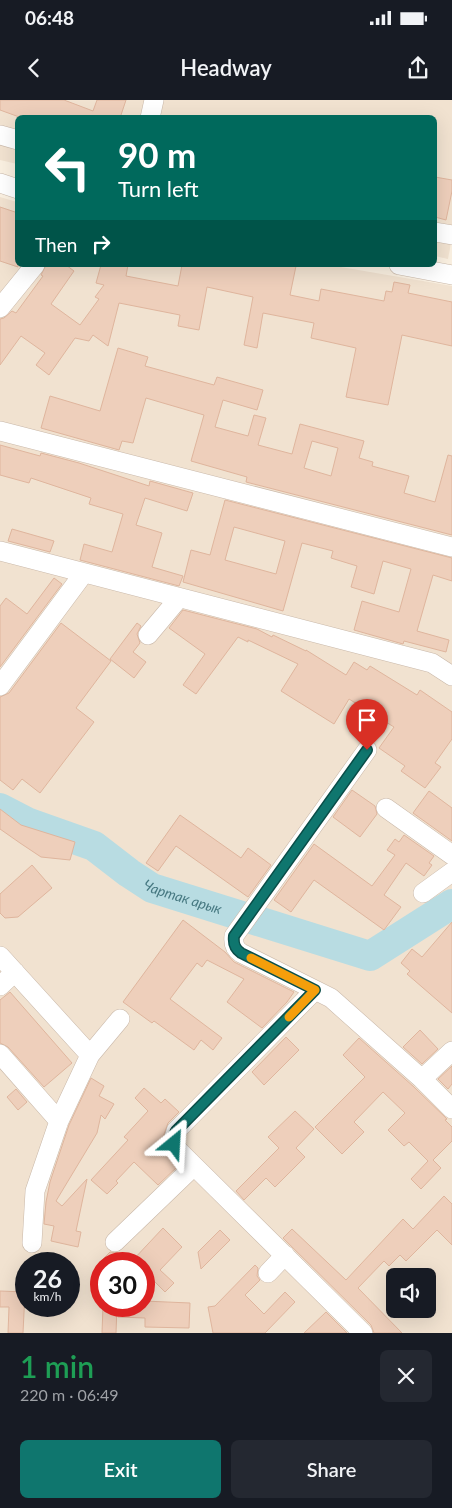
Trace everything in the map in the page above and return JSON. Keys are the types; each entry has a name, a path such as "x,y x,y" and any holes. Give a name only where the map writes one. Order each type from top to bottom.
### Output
{"street":[{"path":"151,115 154,100"},
{"path":"0,135 15,139"},
{"path":"0,183 15,188"},
{"path":"437,232 452,235"},
{"path":"0,308 32,267"},
{"path":"410,267 452,275"},
{"path":"0,431 452,547"},
{"path":"0,552 432,663 452,676"},
{"path":"0,686 84,573"},
{"path":"148,635 179,598"},
{"path":"367,750 234,936 234,943 236,950 241,953 331,998 422,1079 452,1109"},
{"path":"386,808 452,855"},
{"path":"423,893 452,872"},
{"path":"0,956 90,1055"},
{"path":"0,986 15,972"},
{"path":"315,990 176,1131 173,1137 174,1144 178,1150 364,1333"},
{"path":"32,1243 35,1191 58,1121 90,1055 120,1019"},
{"path":"422,1079 452,1051"},
{"path":"0,1054 58,1121"},
{"path":"115,1242 194,1166"},
{"path":"268,1273 285,1256"}],"shaded area":[{"path":"0,100 452,100 452,238 448,259 437,256 437,115 15,115 15,164 0,160"},
{"path":"0,197 15,201 15,267 341,267 452,286 452,1333 0,1333"}],"building":[{"path":"0,100 64,100 93,111 97,100 126,100 121,115 15,115 0,110"},
{"path":"437,177 452,180 452,191 446,220 437,218"},
{"path":"0,207 15,212 15,266 0,261"},
{"path":"45,267 69,267 74,271 51,304 80,325 99,299 95,297 104,285 96,283 100,267 128,267 126,276 178,286 182,267 296,267 290,295 319,301 321,289 384,301 386,291 392,292 394,282 410,285 408,293 452,302 452,346 402,335 388,405 346,397 356,348 311,338 314,323 263,313 257,348 244,345 253,297 207,287 199,330 178,326 180,315 119,303 108,346 93,335 89,341 75,338 49,375 36,365 45,353 21,336 0,365 0,319 12,311 16,313 43,276 41,275"},
{"path":"118,348 148,357 145,366 214,385 217,377 263,390 257,410 223,400 215,427 248,436 254,415 266,418 258,445 292,454 300,424 364,441 359,458 373,462 372,466 409,476 404,493 435,502 448,455 452,456 452,535 246,482 247,477 191,461 204,415 146,398 133,443 122,441 119,450 41,428 50,396 100,411","holes":["312,441 338,448 331,476 304,468"]},
{"path":"0,445 40,456 41,453 79,463 149,486 150,481 193,493 187,511 145,498 136,525 162,533 152,567 183,576 179,586 80,560 84,544 112,552 123,514 89,504 91,498 31,478 29,483 0,475"},
{"path":"225,500 452,558 452,581 433,575 417,631 449,640 446,652 404,641 403,644 354,630 362,601 399,612 411,569 383,561 374,594 351,587 357,566 331,558 333,551 302,543 283,611 183,582 191,550 210,555","holes":["234,527 285,541 276,574 225,560"]},
{"path":"12,529 54,541 50,552 8,541"},
{"path":"54,578 62,584 0,667 0,606 6,598 27,614"},
{"path":"183,610 257,629 272,637 273,635 306,650 346,675 354,662 367,670 370,666 417,695 420,690 452,712 452,739 435,763 441,767 425,788 401,771 405,766 379,748 394,727 349,699 334,724 281,691 298,664 238,637 196,694 183,685 205,654 169,628"},
{"path":"61,623 111,661 76,708 94,722 40,793 22,779 13,790 0,780 0,697 9,693"},
{"path":"137,623 141,626 137,634 140,643 133,652 146,662 134,678 110,659"},
{"path":"352,790 375,806 377,814 360,837 333,817"},
{"path":"429,791 452,808 452,841 413,813"},
{"path":"0,809 21,825 75,842 70,860 41,857 0,829"},
{"path":"180,815 241,858 248,848 271,865 248,897 176,846 158,871 146,863"},
{"path":"404,835 434,856 429,863 432,865 424,876 406,863 384,895 401,907 384,930 314,880 291,912 274,900 314,844 372,886 395,855 387,850 395,839 399,842"},
{"path":"32,865 52,888 18,917 5,918 0,913 0,894"},
{"path":"183,920 225,952 234,962 294,992 262,1028 227,1002 244,979 207,960 202,967 197,963 170,999 222,1038 213,1050 201,1040 194,1050 154,1021 152,1023 123,1002"},
{"path":"452,922 452,1013 407,974 410,971 401,963 412,949 422,957"},
{"path":"10,992 72,1063 44,1087 8,1047 0,1043 0,1000"},
{"path":"420,1030 438,1049 422,1064 403,1047"},
{"path":"286,1037 299,1050 264,1085 252,1072"},
{"path":"359,1038 414,1087 447,1119 445,1120 452,1127 452,1141 433,1160 441,1168 421,1189 411,1179 428,1161 409,1142 404,1146 388,1130 405,1113 383,1092 354,1122 364,1132 342,1154 315,1127 365,1077 343,1055"},
{"path":"452,1066 452,1084 448,1089 438,1079"},
{"path":"91,1078 104,1086 99,1096 114,1104 105,1119 101,1115 97,1133 56,1201 62,1206 87,1179 76,1231 81,1232 78,1247 51,1241 54,1226 44,1224 50,1182 69,1125"},
{"path":"144,1088 161,1103 165,1099 179,1112 168,1123 163,1137 157,1143 178,1166 158,1185 134,1162 116,1181 118,1183 107,1194 91,1180 128,1140 124,1137 148,1111 135,1098"},
{"path":"16,1089 27,1102 18,1110 7,1097"},
{"path":"295,1111 314,1129 296,1148 305,1157 275,1187 266,1178 244,1200 236,1191 279,1148 268,1137"},
{"path":"444,1196 452,1204 452,1245 437,1230 406,1261 400,1255 389,1266 384,1261 358,1288 402,1333 374,1333 371,1325 283,1238 292,1229 346,1280 403,1219 413,1229"},
{"path":"163,1228 182,1247 160,1270 174,1283 165,1292 155,1282 155,1252 140,1252"},
{"path":"220,1230 230,1240 201,1269 198,1252"},
{"path":"255,1265 258,1268 257,1276 260,1280 245,1295 264,1314 285,1292 295,1302 265,1333 213,1333 208,1307 215,1306"},
{"path":"0,1291 15,1292 15,1317 24,1317 23,1333 8,1333 9,1307 0,1307"},
{"path":"155,1301 190,1303 189,1328 145,1327 145,1318 118,1317 155,1317"},
{"path":"326,1312 347,1333 304,1333"},
{"path":"103,1317 117,1317 116,1333 102,1333"}],"waterway":[{"name":"Чартак арык","path":"0,808 29,823 94,846 152,888 370,956 452,904"}],"slow traffic":[{"path":"251,958 315,990 289,1017"}],"route":[{"path":"174,1144 173,1137 176,1131 315,990 236,950 234,936 367,750"}]}
